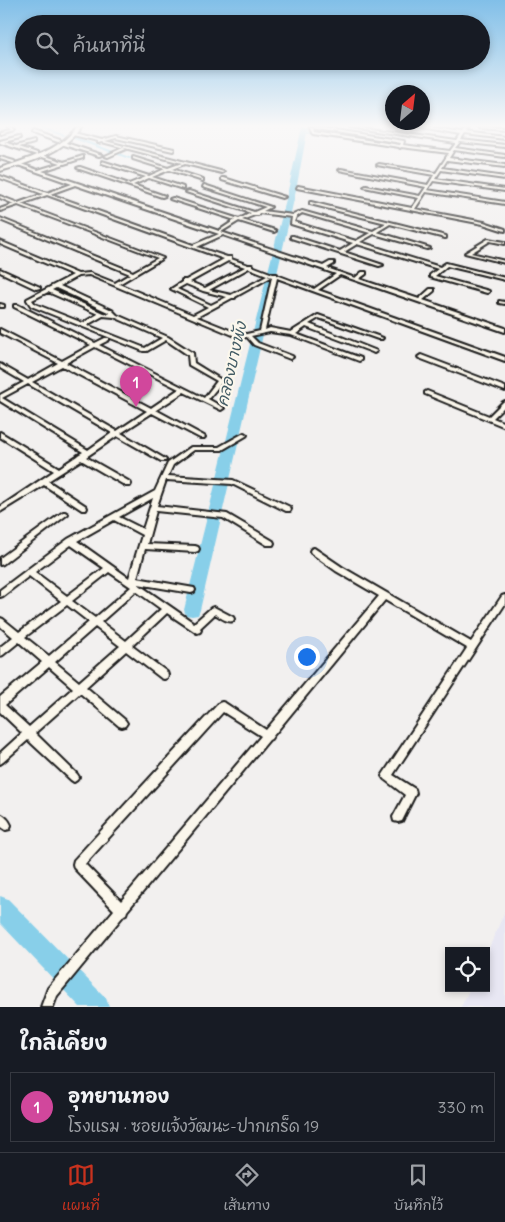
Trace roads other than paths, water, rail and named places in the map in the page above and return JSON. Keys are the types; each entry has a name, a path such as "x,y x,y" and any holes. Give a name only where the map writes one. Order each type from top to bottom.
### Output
{"street":[{"path":"48,174 505,330"},
{"path":"97,174 163,196"},
{"path":"139,174 182,188"},
{"path":"129,185 157,174"},
{"path":"182,174 202,180"},
{"path":"363,174 428,186"},
{"path":"413,209 436,174"},
{"path":"476,174 505,178"},
{"path":"0,177 505,358"},
{"path":"222,179 283,197"},
{"path":"433,180 505,190"},
{"path":"0,210 76,184"},
{"path":"195,246 270,207 204,186"},
{"path":"298,187 484,223 505,230"},
{"path":"366,187 421,197"},
{"path":"238,196 253,189"},
{"path":"425,191 505,203"},
{"path":"188,192 258,213 294,216 302,212 428,248"},
{"path":"0,197 161,258 116,284"},
{"path":"172,200 274,231"},
{"path":"311,203 445,237"},
{"path":"294,216 292,223 440,268"},
{"path":"0,219 134,274"},
{"path":"341,252 388,224"},
{"path":"292,237 382,265"},
{"path":"505,244 489,240 467,253 505,262"},
{"path":"0,242 77,275"},
{"path":"211,307 173,290 184,281 228,258"},
{"path":"323,268 332,263"},
{"path":"487,292 432,276 446,264 503,280"},
{"path":"205,290 250,266"},
{"path":"0,270 38,288"},
{"path":"356,279 364,273"},
{"path":"166,338 145,350 30,302 31,298 77,275 90,274 196,316 242,337 262,331 292,334 359,359"},
{"path":"315,290 339,274"},
{"path":"262,331 275,275"},
{"path":"196,316 268,277"},
{"path":"184,281 205,290 233,297"},
{"path":"57,286 110,311 115,316"},
{"path":"48,290 102,314 115,316 166,338 191,354 190,364 220,381 207,398"},
{"path":"419,301 432,290"},
{"path":"16,306 221,408"},
{"path":"83,325 102,314"},
{"path":"292,334 318,316 380,338"},
{"path":"306,325 374,351"},
{"path":"0,331 202,437"},
{"path":"247,335 257,345 290,357"},
{"path":"87,452 0,398 107,339"},
{"path":"421,357 505,389"},
{"path":"0,366 163,460"},
{"path":"2,506 184,389"},
{"path":"426,393 505,425"},
{"path":"490,418 505,403"},
{"path":"0,434 58,471"},
{"path":"74,777 0,704 95,622 133,584 153,508 170,464 193,448 220,449 244,435"},
{"path":"80,456 128,484"},
{"path":"164,478 233,482 288,509"},
{"path":"43,481 84,508"},
{"path":"0,594 71,541 158,492"},
{"path":"153,508 225,516 270,543"},
{"path":"0,562 66,514"},
{"path":"114,517 146,534"},
{"path":"71,541 196,629 214,610 230,619"},
{"path":"142,546 194,550"},
{"path":"314,551 384,596 473,647"},
{"path":"0,652 109,568"},
{"path":"30,572 164,675"},
{"path":"133,584 191,590"},
{"path":"47,1007 52,992 384,596"},
{"path":"398,817 411,793 387,776 505,598"},
{"path":"0,759 167,609"},
{"path":"0,621 122,723"},
{"path":"122,910 78,864 222,706 268,736"}],"waterway":[{"name":"คลองบางพัง","path":"192,610 295,174"},
{"path":"0,907 97,1007"}],"place":[{"name":"อุทยานทอง","path":"136,407"}]}
